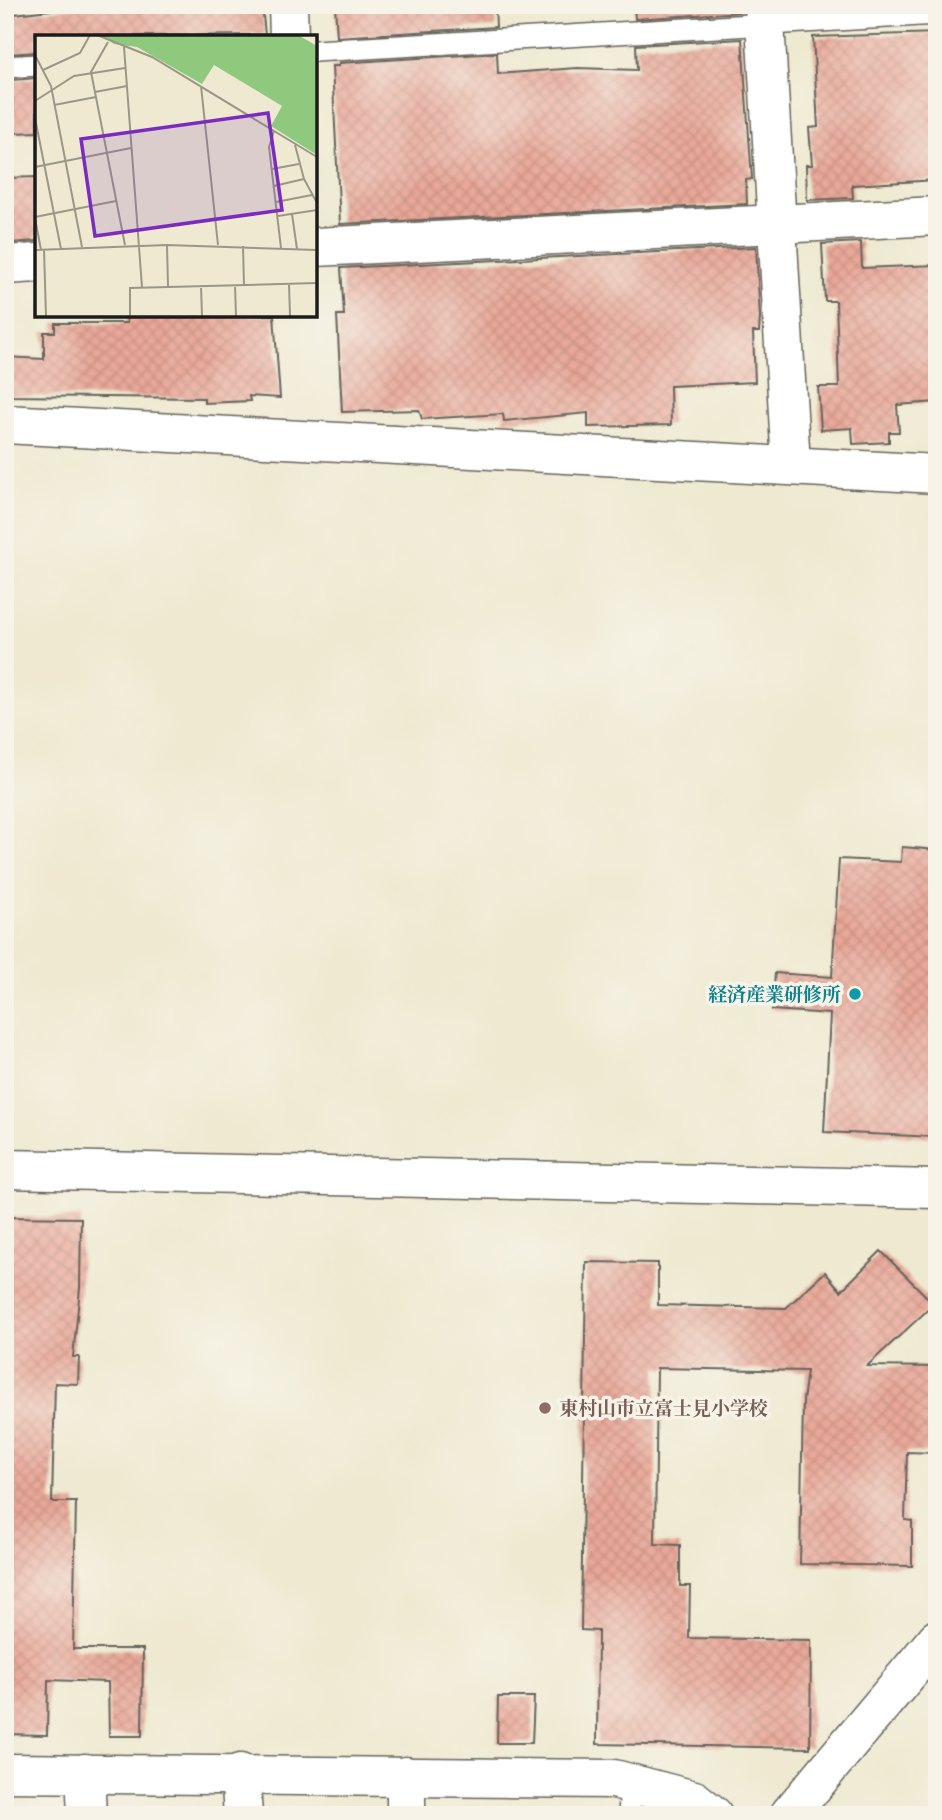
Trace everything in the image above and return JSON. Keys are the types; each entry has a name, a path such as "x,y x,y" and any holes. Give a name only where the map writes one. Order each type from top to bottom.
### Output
{"street":[{"path":"288,5 289,35"},
{"path":"764,15 791,465"},
{"path":"317,247 937,216"},
{"path":"5,265 35,263"},
{"path":"5,424 937,474"},
{"path":"5,1169 937,1189"},
{"path":"789,1815 937,1639"},
{"path":"5,1773 240,1773 614,1779 630,1799 694,1800 713,1815"},
{"path":"85,1773 87,1815"},
{"path":"240,1773 243,1815"},
{"path":"406,1776 407,1815"}],"lane":[{"path":"317,51 764,15 937,14"},
{"path":"5,66 35,65"}],"building":[{"path":"96,5 262,5 265,35 35,35 35,52 9,54 8,46 5,46 5,15"},
{"path":"335,5 372,5 372,10 408,5 495,5 496,27 337,37"},
{"path":"634,5 741,5 741,12 635,19"},
{"path":"937,33 937,180 852,185 853,198 807,200 806,165 812,165 809,128 818,127 813,37"},
{"path":"742,39 752,179 746,180 747,204 340,224 332,66 339,66 339,63 497,53 498,74 577,68 637,70 636,45"},
{"path":"35,78 35,132 15,133 11,80"},
{"path":"35,177 35,241 11,243 10,212 5,213 5,178"},
{"path":"861,242 862,268 937,265 937,402 897,405 899,432 889,432 889,442 853,444 852,428 821,430 818,387 839,387 836,301 825,301 822,244"},
{"path":"756,247 760,317 759,332 753,332 755,382 670,386 671,425 588,427 588,413 504,421 503,414 422,419 419,410 342,412 337,315 344,315 341,268"},
{"path":"126,317 274,317 280,398 249,396 250,401 204,403 204,398 5,396 5,357 44,359 44,332 55,332 55,323 127,323"},
{"name":"経済産業研修所","path":"902,847 937,850 937,1137 824,1132 830,1014 772,1010 775,973 832,977 839,859 901,862"},
{"path":"5,1217 81,1218 80,1288 73,1357 79,1357 78,1384 55,1383 52,1502 76,1502 73,1649 143,1649 142,1736 109,1736 108,1682 48,1680 47,1735 5,1734"},
{"path":"881,1251 934,1304 867,1366 937,1367 937,1453 907,1452 905,1520 912,1521 912,1566 800,1564 803,1401 807,1371 657,1368 655,1544 680,1545 680,1586 690,1586 689,1638 811,1640 810,1748 597,1744 598,1631 581,1630 586,1262 658,1263 658,1305 786,1308 825,1272 841,1291"},
{"path":"498,1697 534,1697 532,1743 497,1743"}],"place":[{"name":"経済産業研修所","path":"855,994"},
{"name":"東村山市立富士見小学校","path":"545,1408"}]}
